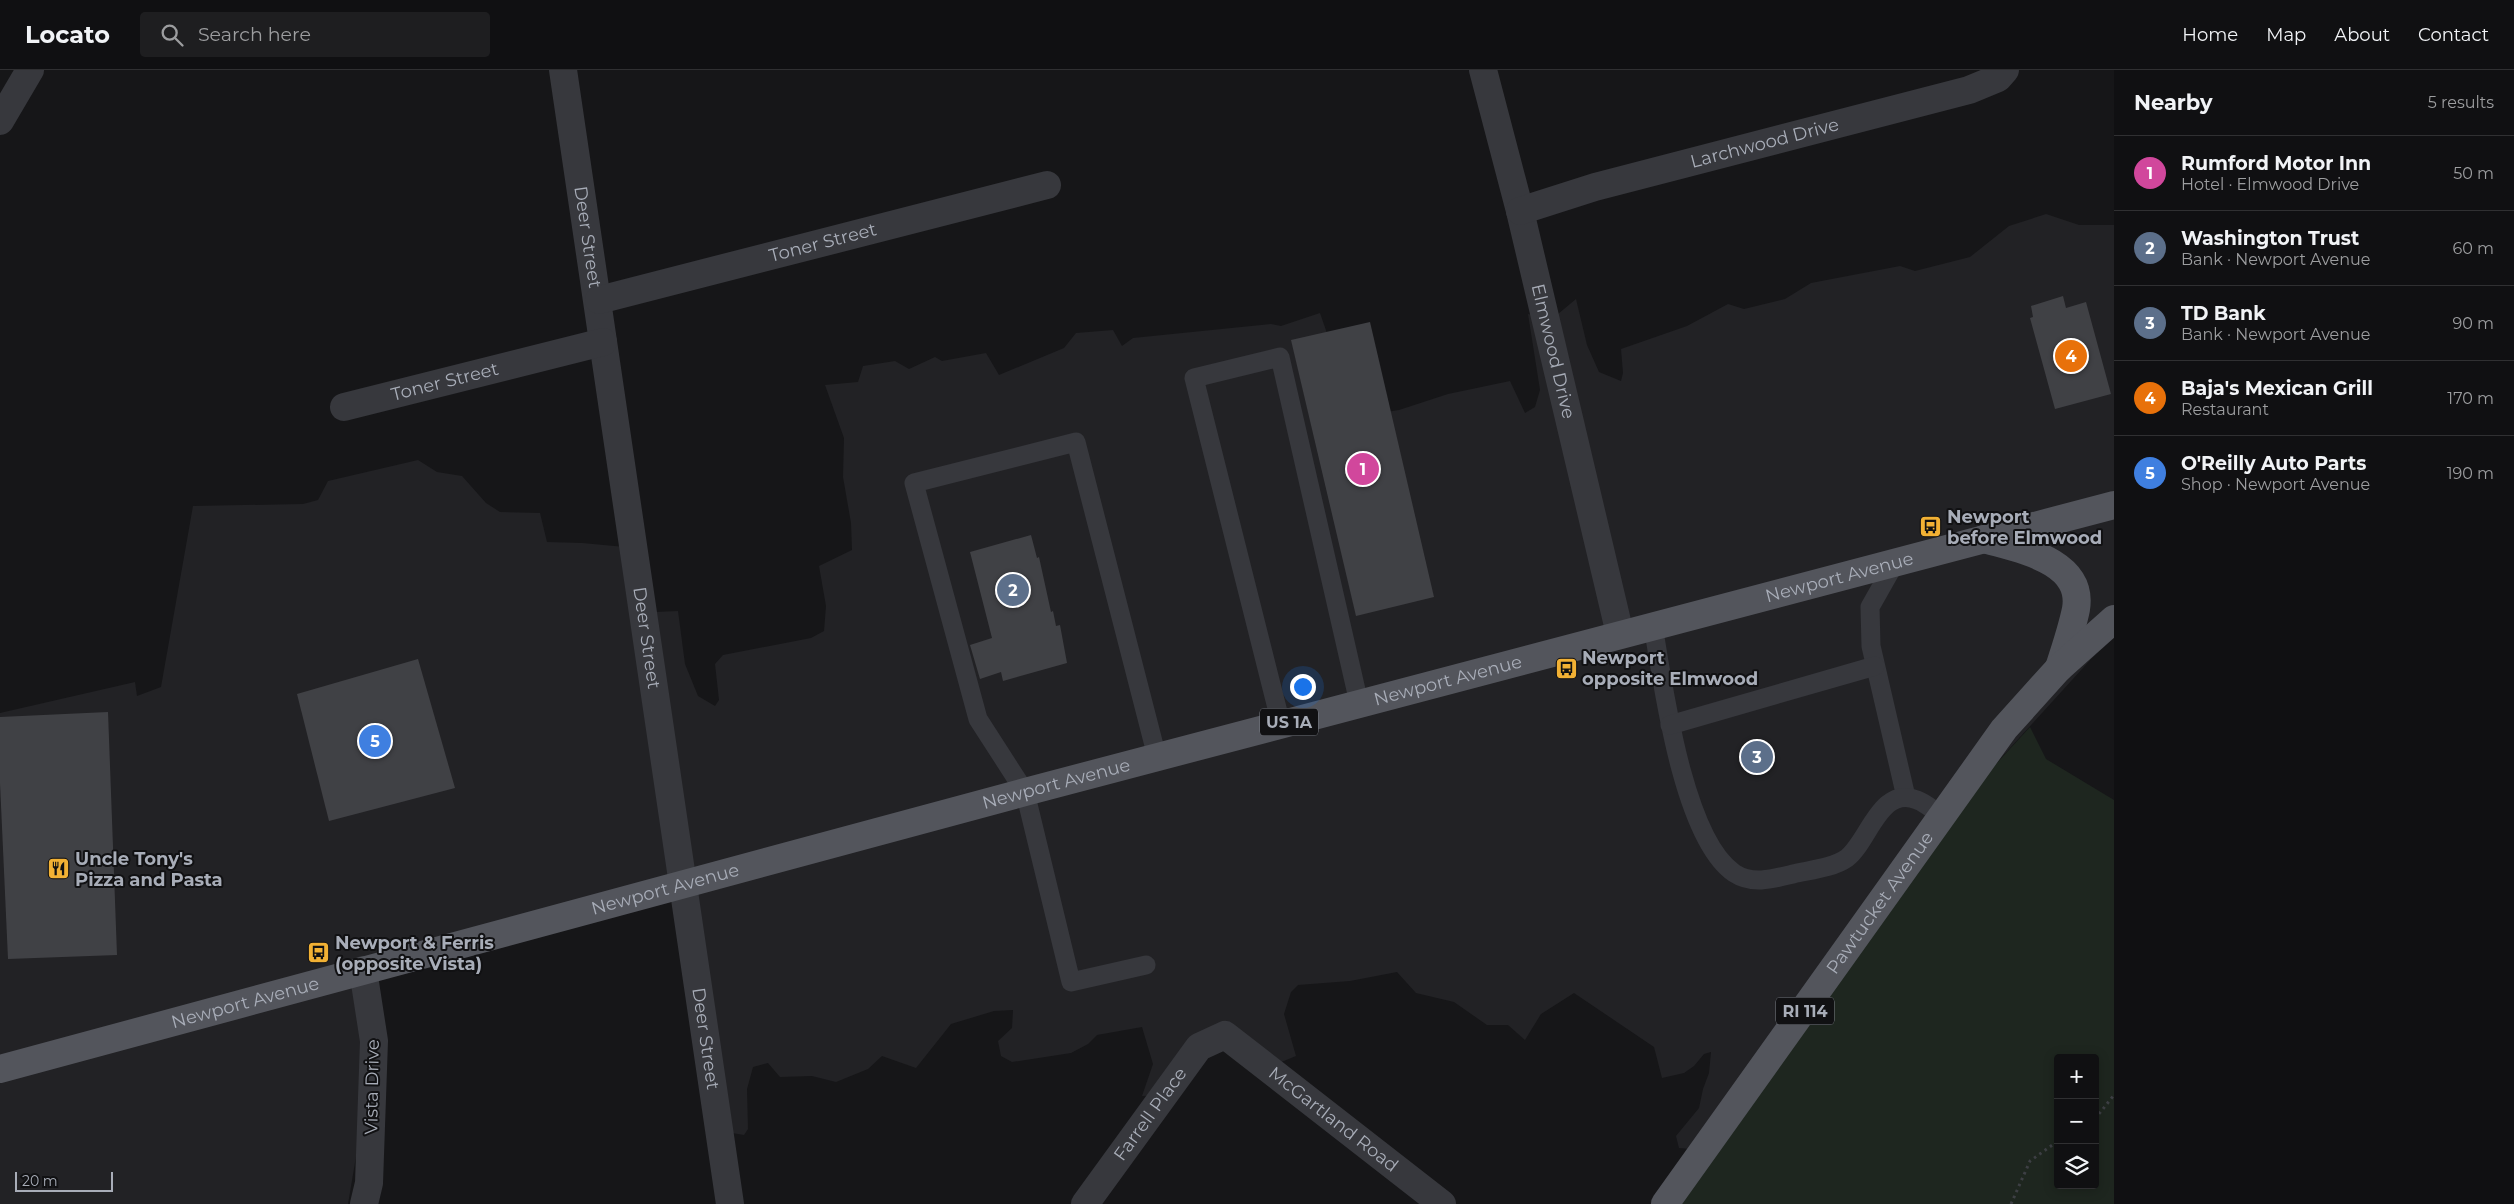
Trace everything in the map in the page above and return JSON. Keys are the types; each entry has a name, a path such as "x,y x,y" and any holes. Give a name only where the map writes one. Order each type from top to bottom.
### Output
{"main road":[{"name":"Newport Avenue","path":"0,1070 1025,792 2114,505"},
{"path":"1983,538 2032,552 2060,567 2073,584 2076,607 2059,668"},
{"name":"Pawtucket Avenue","path":"1665,1204 2004,729 2059,668 2114,619"}],"street":[{"path":"0,121 30,70"},
{"name":"Deer Street","path":"563,70 599,300 603,342 637,559 682,884 730,1204"},
{"name":"Elmwood Drive","path":"1483,70 1520,211 1620,634"},
{"name":"Larchwood Drive","path":"1520,211 1595,187 1968,90 1998,78 2005,70"},
{"name":"Toner Street","path":"599,300 1047,185"},
{"name":"Toner Street","path":"344,407 603,342"},
{"name":"Vista Drive","path":"363,970 374,1041 370,1183 364,1204"},
{"name":"Farrell Place","path":"1085,1204 1200,1047 1225,1035"},
{"name":"McGartland Road","path":"1225,1035 1442,1204"}],"lane":[{"path":"1281,724 1194,378 1280,357 1359,703"},
{"path":"1146,965 1071,982 1025,792 978,719 914,483 1076,442 1157,757"},
{"path":"1896,561 1870,607 1871,646 1906,798"},
{"path":"1653,625 1670,724 1693,811 1708,841 1734,873 1750,879 1766,880 1826,866 1847,857 1869,829 1878,812 1894,800 1906,798 1917,800 1942,816"},
{"path":"1670,724 1875,666"}],"path":[{"path":"2099,1116 2114,1095"},
{"path":"2011,1204 2030,1161 2054,1143"}],"shaded area":[{"path":"2046,214 2079,225 2114,225 2114,638 2092,658 1939,826 1691,1149 1679,1148 1676,1136 1699,1108 1709,1073 1711,1052 1704,1054 1694,1066 1684,1073 1662,1078 1654,1047 1574,993 1541,1014 1525,1040 1508,1025 1487,1025 1454,1002 1416,993 1397,972 1350,981 1298,985 1291,992 1284,1014 1296,1056 1274,1065 1211,1039 1170,1095 1142,1096 1153,1064 1142,1027 1097,1035 1088,1044 1071,1053 1012,1062 1001,1056 998,1041 1012,1028 1013,1010 994,1011 951,1024 916,1068 882,1056 868,1069 836,1082 812,1076 780,1077 768,1063 753,1067 747,1089 748,1129 744,1135 726,1132 689,888 369,970 375,1044 348,1204 0,1204 0,713 135,682 137,696 161,687 193,506 303,504 318,500 328,481 418,460 437,472 462,476 486,503 500,512 540,513 547,542 647,549 655,612 678,611 685,664 698,696 715,706 719,700 715,664 723,655 811,638 824,631 826,606 819,566 852,550 851,523 843,477 844,438 825,385 858,382 863,366 895,361 909,369 935,357 942,361 986,353 999,375 1064,348 1076,333 1113,330 1122,346 1133,338 1271,324 1281,326 1320,313 1354,411 1361,416 1399,410 1448,394 1510,381 1525,413 1535,407 1540,390 1528,314 1552,319 1576,299 1587,345 1599,372 1621,381 1623,373 1621,349 1687,326 1728,304 1744,309 1785,299 1811,283 1900,266 1915,271 1970,257 2009,226"},
{"path":"2030,727 2046,759 2114,800 2114,1204 1660,1204 1939,826"}],"building":[{"path":"2063,296 2066,308 2086,302 2111,394 2055,409 2030,318 2033,317 2031,306"},
{"path":"1370,322 1434,597 1356,616 1291,340"},
{"path":"1031,535 1037,558 1039,557 1051,612 1053,611 1056,626 1060,625 1067,663 1003,681 1001,672 980,679 970,645 992,638 970,552"},
{"path":"418,659 455,788 329,821 297,694"},
{"name":"Uncle Tony's Pizza and Pasta","path":"108,712 117,955 8,959 0,783 0,717"}],"place":[{"name":"Baja's Mexican Grill","path":"2071,356"},
{"name":"Rumford Motor Inn","path":"1363,469"},
{"name":"Newport before Elmwood","path":"1931,527"},
{"name":"Washington Trust","path":"1013,590"},
{"name":"Newport opposite Elmwood","path":"1566,668"},
{"name":"O'Reilly Auto Parts","path":"375,741"},
{"name":"TD Bank","path":"1757,757"},
{"name":"Uncle Tony's Pizza and Pasta","path":"59,869"},
{"name":"Newport & Ferris (opposite Vista)","path":"319,953"}]}
